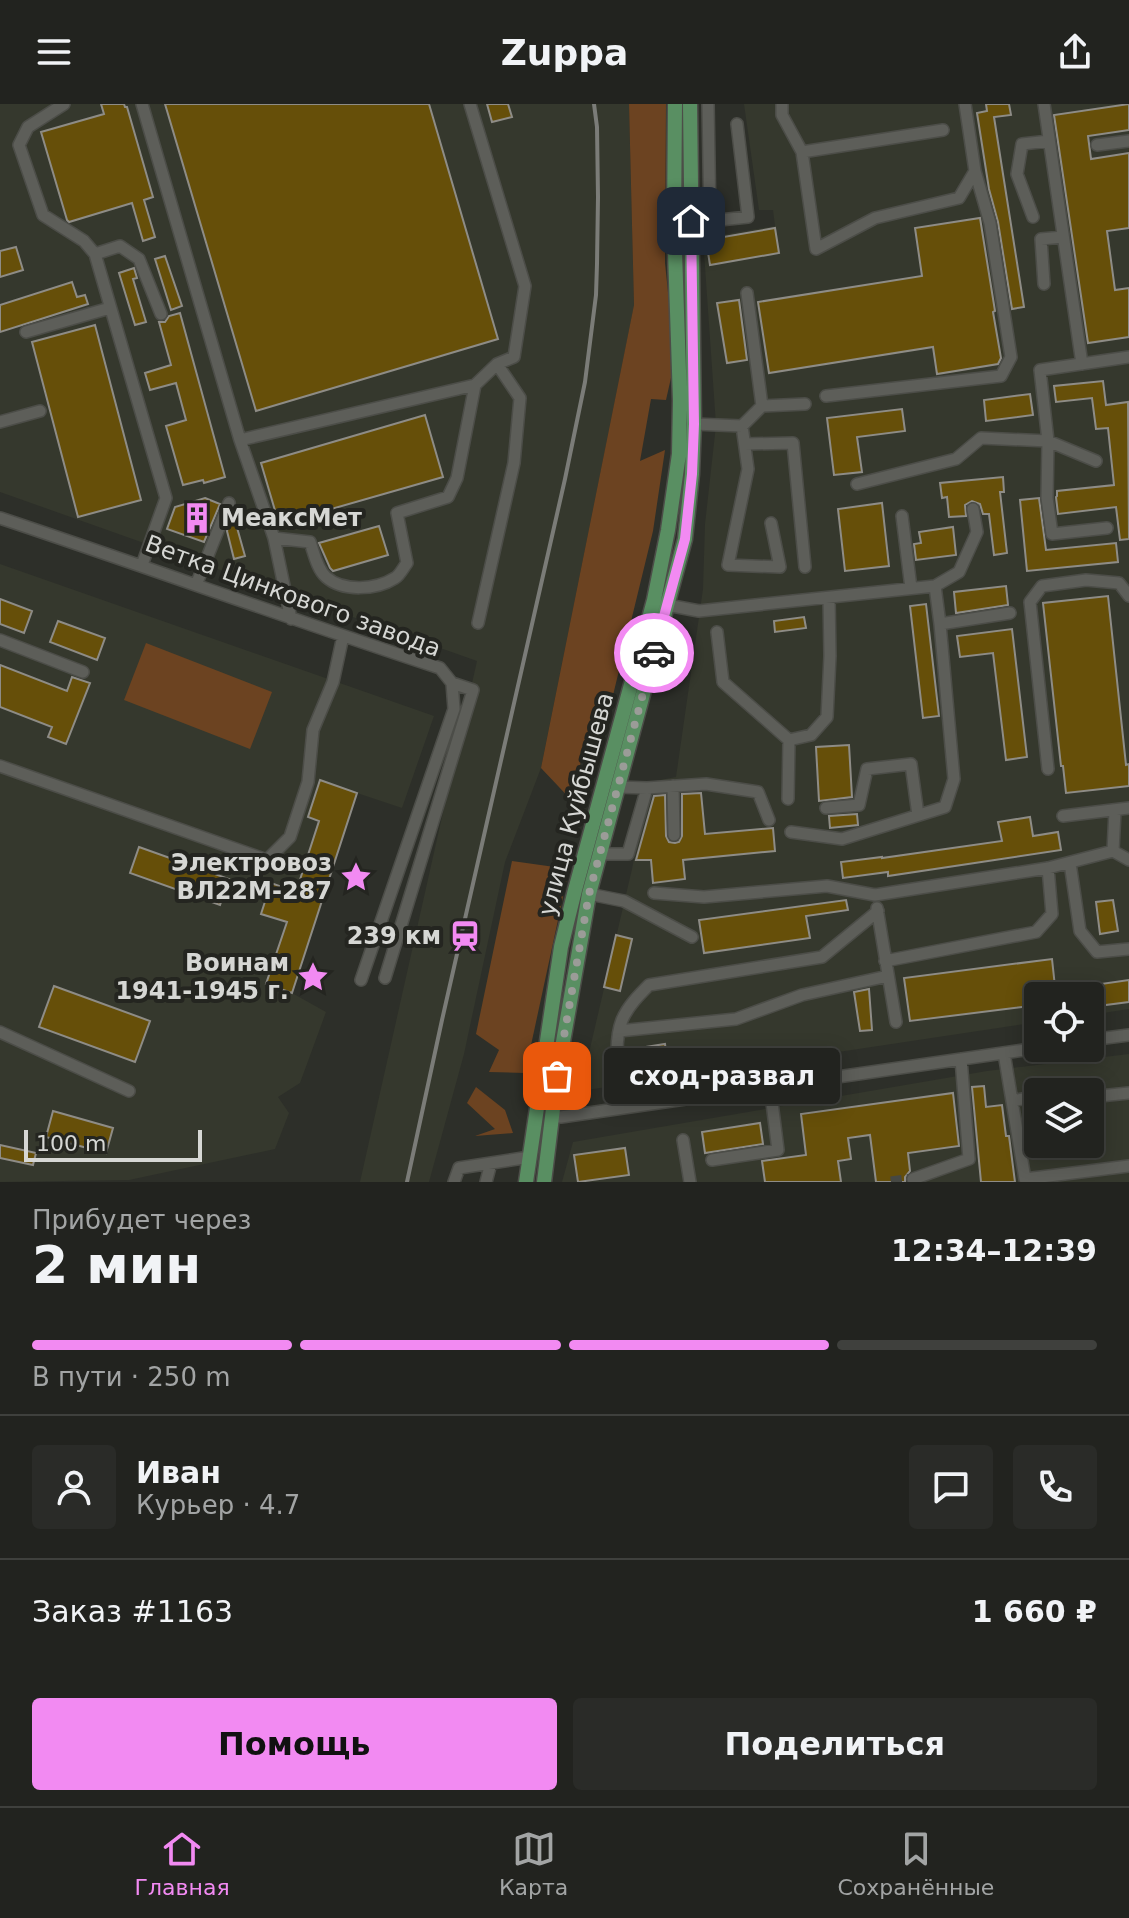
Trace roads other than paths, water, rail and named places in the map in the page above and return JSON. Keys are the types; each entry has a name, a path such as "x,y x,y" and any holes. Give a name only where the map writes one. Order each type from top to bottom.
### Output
{"main road":[{"name":"улица Куйбышева","path":"544,1182 571,987 589,894 618,787 660,603 679,454 675,104"},
{"name":"улица Куйбышева","path":"526,1182 561,947 575,890 660,603 685,539 694,424 690,104"},
{"path":"535,1114 552,1117"}],"street":[{"path":"64,104 28,127 19,145 43,215 84,241 95,254 166,498 142,565"},
{"path":"142,104 240,440 274,538 291,619"},
{"path":"240,440 475,385 497,364 514,357 525,286 470,104"},
{"path":"708,104 710,221 748,217 737,124"},
{"path":"782,104 782,115 802,152 816,249 875,218 959,198 975,171"},
{"path":"826,396 1001,376 1011,357 990,223 975,171 965,104"},
{"path":"1044,104 1082,364"},
{"path":"802,152 943,130"},
{"path":"1033,217 1017,174 1022,144 1049,141"},
{"path":"1097,145 1129,141"},
{"path":"1044,284 1041,239 1063,237"},
{"path":"95,254 120,246 139,259 161,314"},
{"path":"747,293 762,406"},
{"path":"26,332 110,308"},
{"path":"1107,528 1052,534 1047,498 1048,441 1040,370 1129,357"},
{"path":"478,623 514,463 520,398 497,364"},
{"path":"274,538 310,542 324,576 340,585 357,588 397,577 407,563 397,513 448,497 457,478 475,385"},
{"path":"694,424 742,426 762,406 805,404"},
{"path":"0,422 40,411"},
{"path":"742,426 748,469 728,565 780,567 771,523"},
{"path":"857,484 956,459 981,438 1048,441 1096,461"},
{"path":"745,444 793,443 805,567"},
{"path":"196,585 229,503"},
{"path":"660,603 699,611 935,586 959,572 977,532 973,509"},
{"path":"902,516 911,588"},
{"name":"Ветка Цинкового завода","path":"0,518 440,668 452,683 454,709 361,980"},
{"path":"1048,769 1030,602 1042,586 1086,580 1119,583 1129,596"},
{"path":"791,832 842,839 945,807 954,779 935,586"},
{"path":"789,740 811,735 827,717 829,598"},
{"path":"940,624 1010,613"},
{"path":"717,632 723,682 789,740 788,799"},
{"path":"0,766 267,860 290,837 308,782 313,730 333,682 343,636"},
{"path":"0,640 83,672"},
{"path":"385,978 473,690 452,683"},
{"path":"826,808 859,805 867,769 911,764 918,815"},
{"path":"618,787 706,784 758,792 769,820"},
{"path":"673,786 674,835"},
{"path":"600,854 628,854 647,788"},
{"path":"1063,816 1129,808"},
{"path":"1113,851 1115,811"},
{"path":"654,893 704,897 827,886 875,895 1048,868 1113,851 1129,860"},
{"path":"1070,863 1080,931 1097,952 1129,949"},
{"path":"885,961 1036,932 1052,914 1048,868"},
{"path":"589,894 624,901 692,937"},
{"path":"875,895 896,1022"},
{"path":"623,1108 617,1041 619,1031 633,1001 649,985 822,957 878,911"},
{"path":"619,1031 736,1019 802,995 888,976"},
{"path":"0,1032 129,1091"},
{"path":"1104,1038 1129,1035"},
{"path":"552,1117 1024,1050"},
{"path":"1004,1053 1025,1179 1129,1166"},
{"path":"913,1179 969,1159 961,1059"},
{"path":"712,1160 778,1150 770,1087"},
{"path":"1104,1096 1129,1093"},
{"path":"1012,1101 1024,1099"},
{"path":"683,1140 690,1182"},
{"path":"454,1182 459,1168 530,1157"},
{"path":"486,1182 491,1163"}],"tunnel":[{"path":"891,1182 913,1179"}],"railway":[{"path":"407,1182 585,382 596,295 598,197 594,104"}],"place":[{"name":"МеаксМет","path":"197,518"},
{"name":"Электровоз ВЛ22М-287","path":"356,877"},
{"name":"239 км","path":"465,936"},
{"name":"Воинам 1941-1945 г.","path":"313,977"},
{"name":"сход-развал","path":"557,1076"}]}
